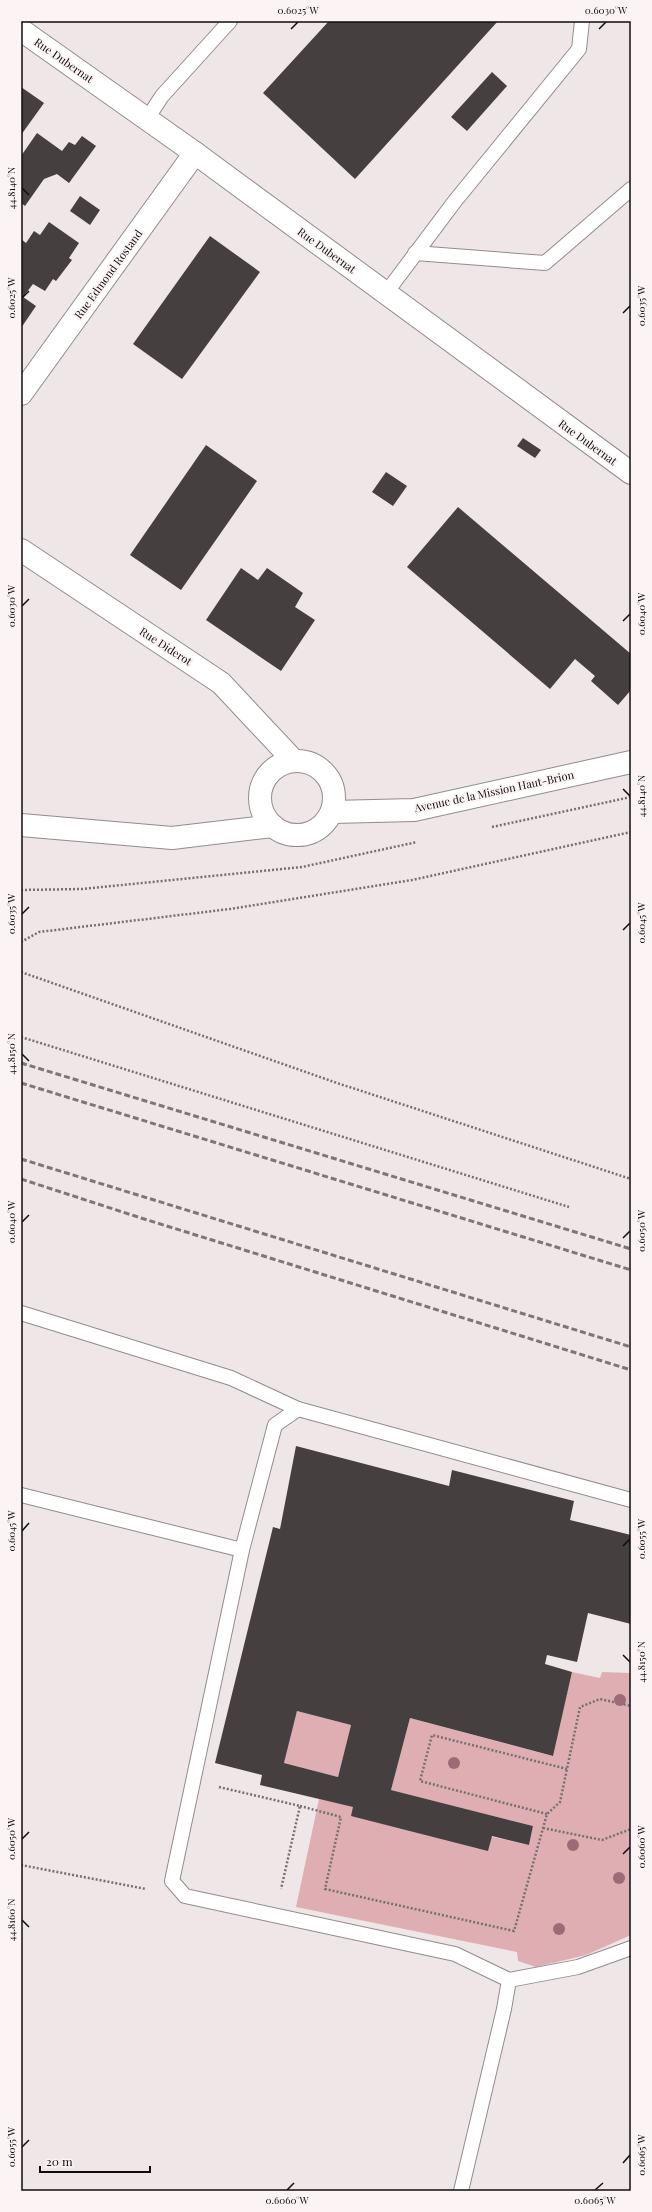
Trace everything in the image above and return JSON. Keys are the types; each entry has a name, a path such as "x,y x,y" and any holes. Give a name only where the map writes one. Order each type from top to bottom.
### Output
{"street":[{"name":"Rue Dubernat","path":"21,30 195,153 631,473"},
{"name":"Rue Edmond Rostand","path":"21,394 195,153"},
{"name":"Rue Diderot","path":"21,550 222,683 294,761"},
{"path":"294,761 312,764 327,776 334,793 332,812 324,823 313,832 299,836 285,834 272,826 265,817 260,805 260,792 264,781 272,771 282,764 294,761"},
{"name":"Avenue de la Mission Haut-Brion","path":"332,812 414,810 631,762"},
{"path":"21,825 172,838 272,826"}],"lane":[{"path":"147,119 162,96 230,21"},
{"path":"386,293 454,201 579,49 582,21"},
{"path":"415,254 545,262 631,189"},
{"path":"21,1313 231,1378 298,1409 631,1500"},
{"path":"298,1409 276,1425 242,1550 172,1881 185,1896 455,1954 509,1980 578,1966 631,1948"},
{"path":"21,1495 242,1550"},
{"path":"461,2191 504,2009 509,1980"}],"path":[{"path":"487,828 631,797"},
{"path":"21,942 39,932 230,909 412,880 631,832"},
{"path":"21,890 82,889 302,867 425,841"},
{"path":"21,972 337,1083 631,1179"},
{"path":"21,1036 568,1207"},
{"path":"193,1781 341,1817 325,1889 514,1931 547,1814 560,1802 580,1707 600,1699 631,1706"},
{"path":"547,1814 420,1781 432,1735 567,1769"},
{"path":"275,1915 300,1806"},
{"path":"543,1828 602,1840 631,1829"},
{"path":"21,1865 185,1896"}],"shaded area":[{"path":"572,1672 600,1678 602,1672 631,1673 631,1935 586,1955 536,1967 518,1961 517,1952 296,1907 319,1799 529,1845 533,1826 391,1790 410,1718 552,1756"},
{"path":"297,1711 351,1725 338,1777 284,1763"}],"building":[{"path":"329,21 498,21 355,179 263,93"},
{"path":"492,72 507,86 467,131 451,117"},
{"path":"21,87 44,103 21,135"},
{"path":"37,133 62,151 69,142 75,145 82,136 96,146 69,183 57,174 44,179 25,206 21,203 21,156"},
{"path":"80,196 100,210 90,225 70,211"},
{"path":"49,222 79,243 69,258 72,260 56,281 53,279 45,291 33,284 23,297 36,306 21,328 21,239 26,243 34,231 40,235"},
{"path":"210,236 260,272 182,379 133,344"},
{"path":"523,438 541,450 535,458 517,446"},
{"path":"206,445 257,481 181,590 130,555"},
{"path":"386,472 407,486 393,506 372,492"},
{"path":"458,507 631,654 631,690 618,705 591,681 595,676 575,659 550,689 407,567"},
{"path":"241,568 258,580 267,568 303,593 295,607 315,620 281,671 206,620"},
{"path":"296,1446 449,1486 452,1470 574,1501 570,1520 631,1535 631,1624 588,1613 577,1662 547,1655 545,1664 572,1672 553,1756 410,1718 391,1790 533,1826 529,1845 492,1836 488,1851 351,1816 353,1807 260,1785 262,1775 215,1763 273,1527 280,1529","holes":["297,1711 351,1725 338,1777 284,1763"]}],"railway":[{"path":"21,1063 631,1249"},
{"path":"21,1083 631,1270"},
{"path":"21,1159 631,1347"},
{"path":"21,1179 141,1218 631,1370"}]}
